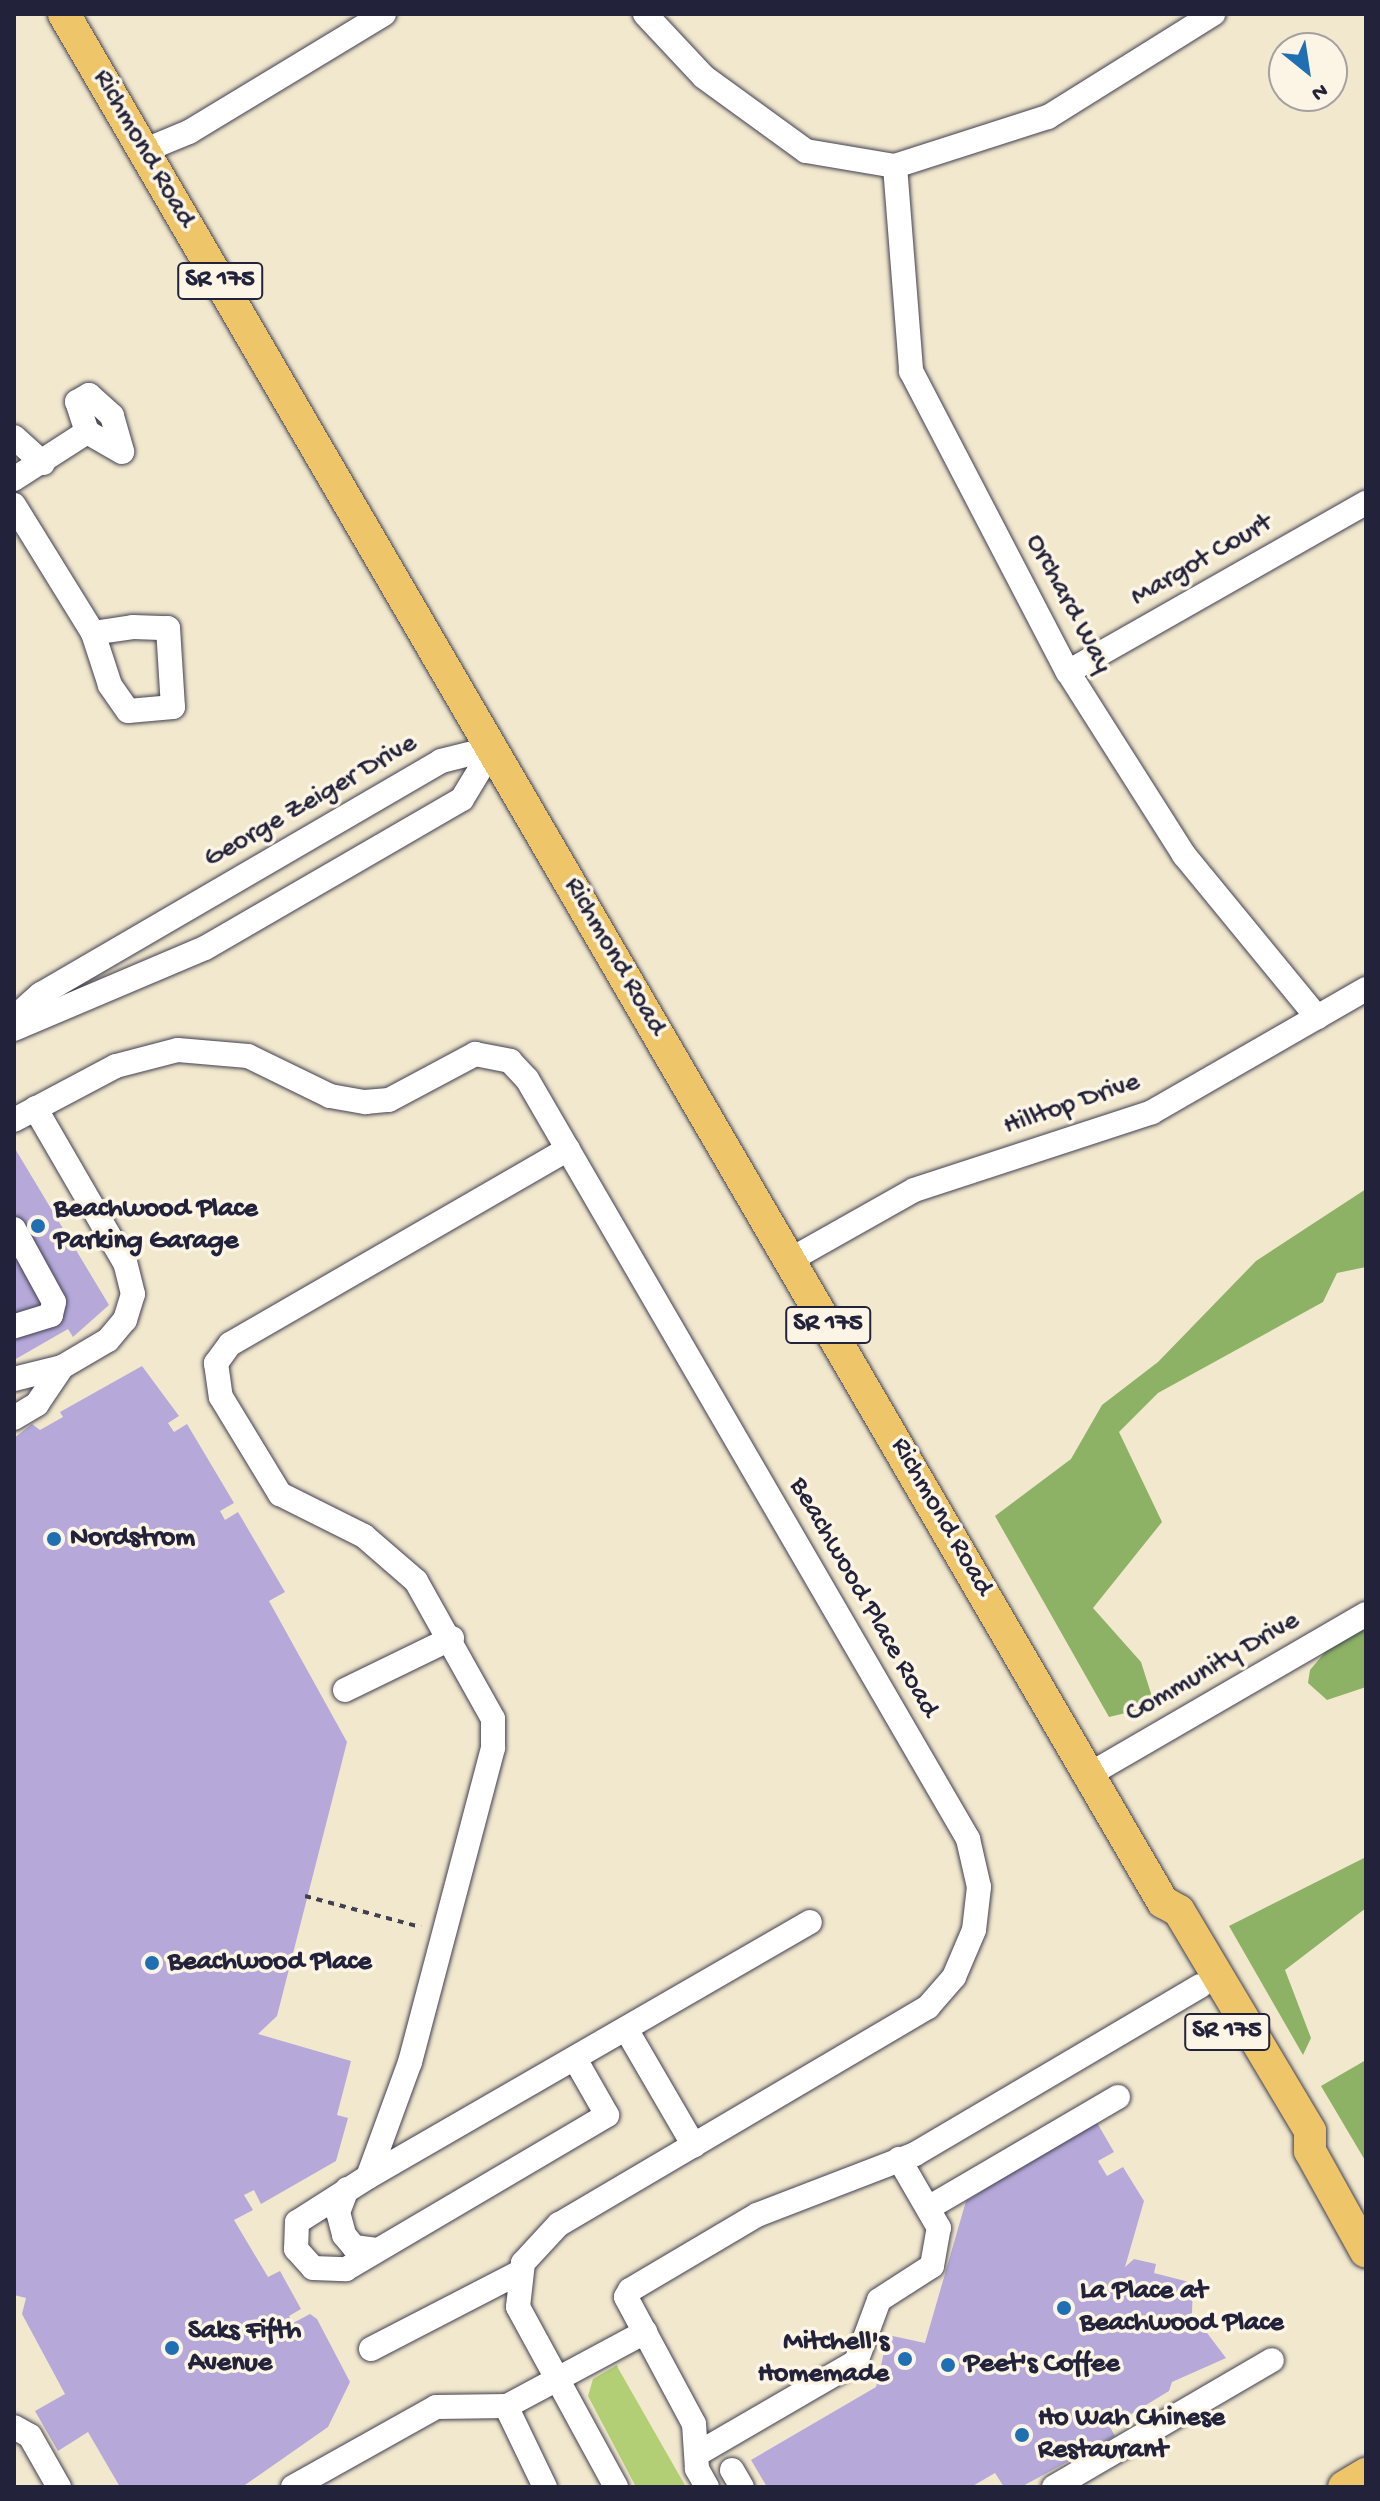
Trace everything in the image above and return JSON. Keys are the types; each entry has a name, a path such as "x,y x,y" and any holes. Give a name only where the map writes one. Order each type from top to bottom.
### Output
{"main road":[{"name":"Richmond Road","path":"64,14 1163,1902 1179,1911 1310,2131 1310,2151 1366,2252"},
{"name":"Richmond Road","path":"1163,1902 1162,1921 1292,2142 1310,2151"},
{"path":"1344,2487 1366,2474"}],"street":[{"path":"143,151 189,132 384,14"},
{"path":"645,14 704,77 806,151 895,166 1048,117 1213,14"},
{"name":"Orchard Way","path":"895,166 911,371 1068,672 1184,855 1317,1017"},
{"path":"14,479 87,432"},
{"path":"14,437 43,463"},
{"name":"Margot Court","path":"1068,672 1366,503"},
{"path":"14,505 93,633"},
{"path":"14,1029 205,948 462,799 493,748"},
{"name":"George Zeiger Drive","path":"14,1018 41,994 441,761 493,748"},
{"name":"Hilltop Drive","path":"790,1260 914,1190 1152,1112 1366,989"},
{"name":"Beachwood Place Road","path":"14,1120 116,1066 178,1050 248,1056 330,1096 365,1102 389,1100 462,1059 488,1053 519,1069 957,1820 979,1887 968,1952 928,2007 559,2224 532,2246 520,2272"},
{"path":"14,1379 62,1367 118,1331 133,1294 125,1263 35,1108"},
{"path":"377,2250 354,2247 344,2235 338,2212 358,2183 410,2062 493,1748 491,1708 425,1592 384,1551 280,1494 221,1397 216,1363 230,1344 568,1149"},
{"path":"14,1229 54,1309 33,1326 14,1326"},
{"path":"14,1418 37,1404 62,1367"},
{"name":"Community Drive","path":"1090,1774 1366,1614"},
{"path":"345,1690 452,1638"},
{"path":"575,2059 607,2115 377,2250 331,2272 313,2268 298,2252 299,2218 810,1922"},
{"path":"707,2487 687,2406 626,2297 630,2290 757,2215 899,2159 1200,1986"},
{"path":"626,2029 694,2146"},
{"path":"928,2208 1118,2097"},
{"path":"697,2454 860,2359 884,2294 932,2266 939,2232 899,2159"},
{"path":"371,2349 520,2272"},
{"path":"520,2272 518,2307 616,2487"},
{"path":"293,2487 436,2407 506,2406 645,2332"},
{"path":"1054,2487 1272,2360"},
{"path":"506,2406 545,2487"},
{"path":"14,2427 30,2436 59,2487"}],"path":[{"path":"305,1896 421,1927"}],"green space":[{"path":"1366,1189 1366,1267 1337,1273 1323,1302 1158,1393 1119,1432 1162,1522 1093,1608 1141,1662 1155,1706 1109,1717 995,1516 1071,1459 1102,1405 1158,1362 1256,1261"},
{"path":"1366,1627 1366,1687 1327,1700 1308,1683 1310,1670 1331,1645"},
{"path":"1366,1857 1366,1908 1285,1970 1311,2038 1303,2055 1229,1926"},
{"path":"1366,2060 1366,2162 1321,2086"},
{"path":"617,2365 686,2487 636,2487 588,2396 593,2379"}],"building":[{"name":"Beachwood Place Parking Garage","path":"14,1147 109,1305 73,1337 68,1329 14,1360"},
{"name":"Beachwood Place","path":"142,1366 179,1416 168,1423 174,1432 187,1424 234,1503 220,1511 225,1520 238,1512 285,1592 269,1601 347,1742 277,2016 258,2034 351,2061 337,2115 348,2118 336,2161 261,2204 254,2190 244,2195 253,2210 234,2220 268,2277 280,2271 301,2309 289,2316 293,2323 310,2314 317,2319 350,2382 328,2427 242,2487 120,2487 88,2432 58,2451 35,2411 65,2394 22,2314 26,2298 14,2295 14,1438 32,1424 40,1430 63,1417 60,1412"},
{"name":"La Place at Beachwood Place","path":"1096,2121 1114,2152 1098,2161 1107,2176 1123,2167 1144,2201 1125,2267 1134,2259 1156,2264 1154,2273 1193,2283 1192,2313 1226,2358 1172,2382 1169,2391 1110,2427 1115,2436 1021,2487 1004,2487 995,2473 971,2487 767,2487 751,2460 876,2387 888,2335 925,2343 966,2201"}],"place":[{"name":"Beachwood Place Parking Garage","path":"38,1226"},
{"name":"Nordstrom","path":"54,1539"},
{"name":"Beachwood Place","path":"152,1963"},
{"name":"La Place at Beachwood Place","path":"1064,2308"},
{"name":"Saks Fifth Avenue","path":"172,2348"},
{"name":"Mitchell's Homemade","path":"905,2359"},
{"name":"Peet's Coffee","path":"948,2365"},
{"name":"Ho Wah Chinese Restaurant","path":"1022,2435"}]}
